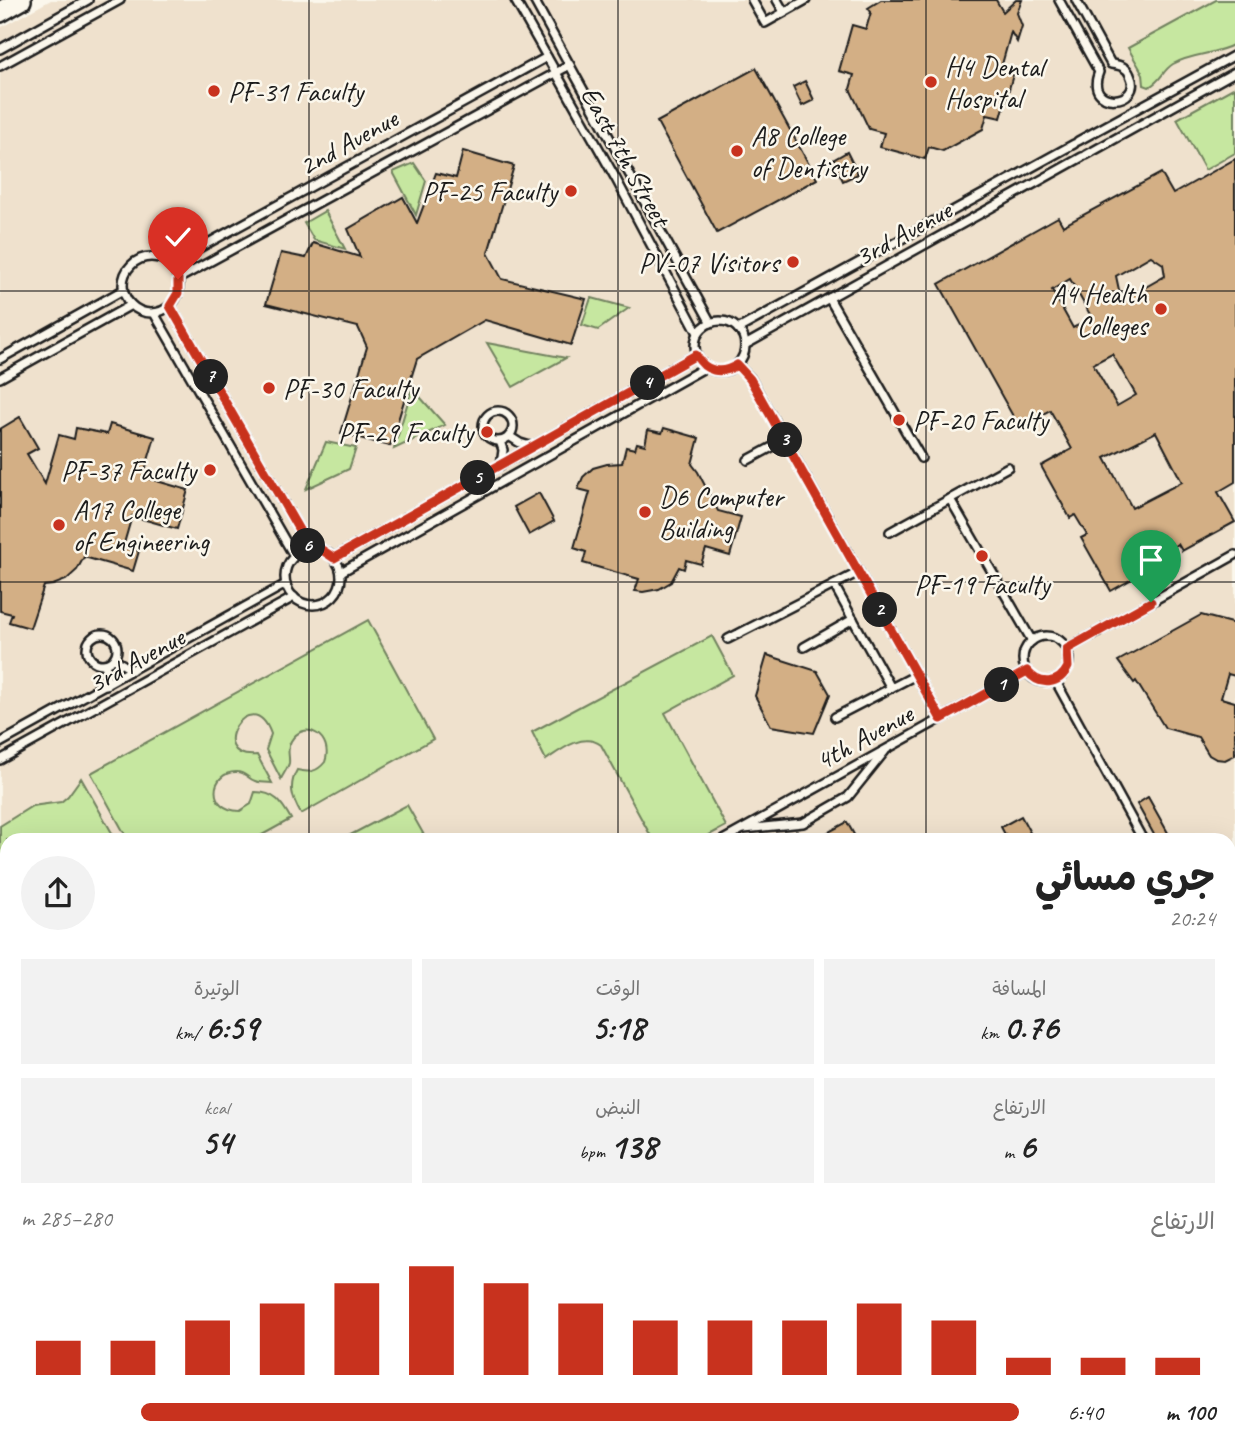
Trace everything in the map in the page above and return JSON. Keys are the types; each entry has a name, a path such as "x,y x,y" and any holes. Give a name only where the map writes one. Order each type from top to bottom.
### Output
{"main road":[{"path":"0,12 21,0"}],"lane":[{"path":"0,49 88,0"},
{"path":"0,66 120,0"},
{"name":"East 7th Street","path":"515,0 698,333"},
{"name":"East 7th Street","path":"534,0 710,323"},
{"path":"752,0 765,23 806,0"},
{"path":"777,0 784,12"},
{"path":"1059,0 1099,72 1096,80 1098,91 1106,99 1123,98 1130,90 1130,74 1122,66 1111,64 1076,0"},
{"name":"3rd Avenue","path":"738,329 1235,55"},
{"name":"2nd Avenue","path":"170,264 547,57"},
{"name":"2nd Avenue","path":"178,279 570,65"},
{"name":"3rd Avenue","path":"745,345 1235,72"},
{"path":"152,257 170,264 178,279 178,293 170,306 154,313 142,312 131,305 123,290 127,270 138,260 152,257"},
{"path":"0,359 123,290"},
{"path":"829,298 922,458"},
{"path":"0,378 131,305"},
{"path":"170,306 310,549"},
{"path":"154,313 294,556"},
{"path":"341,572 706,368 725,371 737,365 744,354 745,345 738,329 727,322 710,323 698,333 694,345 696,355 706,368"},
{"path":"334,558 696,355"},
{"path":"737,365 750,379 941,719"},
{"path":"501,411 510,416 513,426 509,436 500,441 490,439 483,431 484,420 491,412 501,411"},
{"path":"509,436 533,447"},
{"path":"748,460 785,440"},
{"path":"500,441 503,450 501,465"},
{"path":"890,532 1008,467"},
{"path":"950,499 1032,641"},
{"path":"310,549 322,550 334,558 342,578 337,592 327,602 312,605 294,597 286,584 286,569 294,556 310,549"},
{"path":"1067,649 1235,555"},
{"path":"728,639 859,572"},
{"name":"3rd Avenue","path":"0,743 286,584"},
{"path":"834,585 891,688"},
{"name":"3rd Avenue","path":"0,760 294,597"},
{"path":"804,647 853,619"},
{"path":"106,634 116,642 118,649 114,659 104,664 94,662 88,654 88,643 95,635 106,634"},
{"path":"1051,637 1067,649 1068,667 1055,680 1042,682 1027,671 1023,658 1032,641 1051,637"},
{"path":"114,659 132,670"},
{"path":"104,664 107,673 106,685"},
{"name":"4th Avenue","path":"736,833 1027,671"},
{"path":"835,717 916,675"},
{"path":"1055,680 1139,833"},
{"path":"741,830 803,823 848,797 888,748"}],"shaded area":[{"path":"51,0 1235,0 1235,833 0,833 0,28"}],"green space":[{"path":"1216,0 1235,0 1235,44 1180,60 1149,87 1144,85 1143,74 1128,48"},
{"path":"1235,87 1235,153 1205,170 1177,119"},
{"path":"414,163 426,181 416,215 393,172"},
{"path":"325,211 345,249 314,240 304,223"},
{"path":"591,298 629,308 598,330 582,325"},
{"path":"487,343 566,358 513,387"},
{"path":"412,388 445,425 394,449"},
{"path":"326,442 356,448 349,469 306,489"},
{"path":"368,620 433,739 301,814 293,797 293,781 297,770 313,771 325,762 327,753 322,738 310,731 297,734 291,741 288,750 289,763 281,779 266,750 271,734 263,720 253,715 244,718 236,726 232,736 233,746 241,753 257,755 272,783 257,782 239,772 227,774 217,784 217,798 229,809 240,811 251,804 255,792 273,796 291,819 266,833 124,833 91,773"},
{"path":"712,636 733,675 665,713 726,826 713,833 649,833 601,745 594,741 580,741 546,760 532,732"},
{"path":"81,778 112,833 0,833 0,826 32,806 61,802"},
{"path":"407,805 423,833 354,833"}],"building":[{"name":"H4 Dental Hospital","path":"881,0 996,0 1003,12 1016,0 1022,0 1017,13 1022,26 1017,42 1011,32 1001,68 1014,71 1001,118 987,115 983,129 943,151 929,147 925,159 880,147 884,133 869,129 850,89 854,75 839,71 852,25 866,29 871,12 868,8"},
{"name":"A8 College of Dentistry","path":"756,68 817,179 717,233 657,122"},
{"path":"805,81 814,100 802,106 793,87"},
{"path":"463,151 514,166 488,253 502,279 586,299 571,345 485,320 417,359 390,446 341,433 367,347 358,327 266,304 281,253 306,258 313,243 360,257 348,229 403,197 417,223 436,173 456,178"},
{"path":"847,152 858,174 843,181 833,160"},
{"name":"A4 Health Colleges","path":"1235,159 1235,482 1218,492 1235,522 1182,551 1178,544 1158,555 1162,562 1111,591 1081,538 1087,535 1075,515 1070,518 1041,466 1072,449 1050,410 1019,427 939,284 1058,217 1063,226 1161,173 1173,194","holes":["1151,256 1163,264 1165,276 1128,297 1119,290 1116,276","1070,279 1092,318 1073,328 1052,290","1112,354 1136,395 1117,406 1093,364","1156,432 1182,482 1132,508 1105,458"]},
{"name":"A17 College of Engineering","path":"20,417 38,448 27,454 45,484 59,435 74,439 76,428 107,434 110,424 155,437 143,477 188,490 177,529 132,516 123,547 139,551 133,571 84,557 77,570 66,580 44,586 30,628 9,622 12,614 0,611 0,429"},
{"name":"D6 Computer Building","path":"664,428 699,438 692,464 718,511 741,517 730,556 706,549 701,564 686,560 684,569 679,567 671,582 659,589 635,591 639,579 583,563 586,552 574,548 590,492 578,489 583,477 593,468 622,463 626,447 635,449 637,443 645,445 648,430 662,433"},
{"path":"539,493 554,521 529,535 514,507"},
{"path":"1201,615 1235,624 1235,676 1228,674 1221,698 1235,702 1235,755 1225,760 1209,755 1198,737 1165,728 1136,681 1134,683 1118,661"},
{"path":"767,655 817,671 830,694 814,733 771,726 755,696"},
{"path":"1148,797 1168,833 1153,833 1137,804"},
{"path":"1021,816 1030,833 1004,833 1001,827"},
{"path":"847,822 853,833 827,833"}],"place":[{"name":"H4 Dental Hospital","path":"931,82"},
{"name":"PF-31 Faculty","path":"214,91"},
{"name":"A8 College of Dentistry","path":"737,151"},
{"name":"PF-25 Faculty","path":"571,191"},
{"name":"PV-07 Visitors","path":"793,262"},
{"name":"A4 Health Colleges","path":"1161,309"},
{"name":"PF-30 Faculty","path":"269,388"},
{"name":"PF-20 Faculty","path":"899,420"},
{"name":"PF-29 Faculty","path":"487,432"},
{"name":"PF-37 Faculty","path":"210,470"},
{"name":"D6 Computer Building","path":"645,512"},
{"name":"A17 College of Engineering","path":"59,525"},
{"name":"PF-19 Faculty","path":"982,556"}],"route":[{"path":"178,279 178,293 170,306 310,549 322,550 334,558 696,355 706,368 719,372 737,365 750,379 941,719 1027,671 1030,676 1042,682 1057,679 1068,667 1067,649 1151,602"}]}
